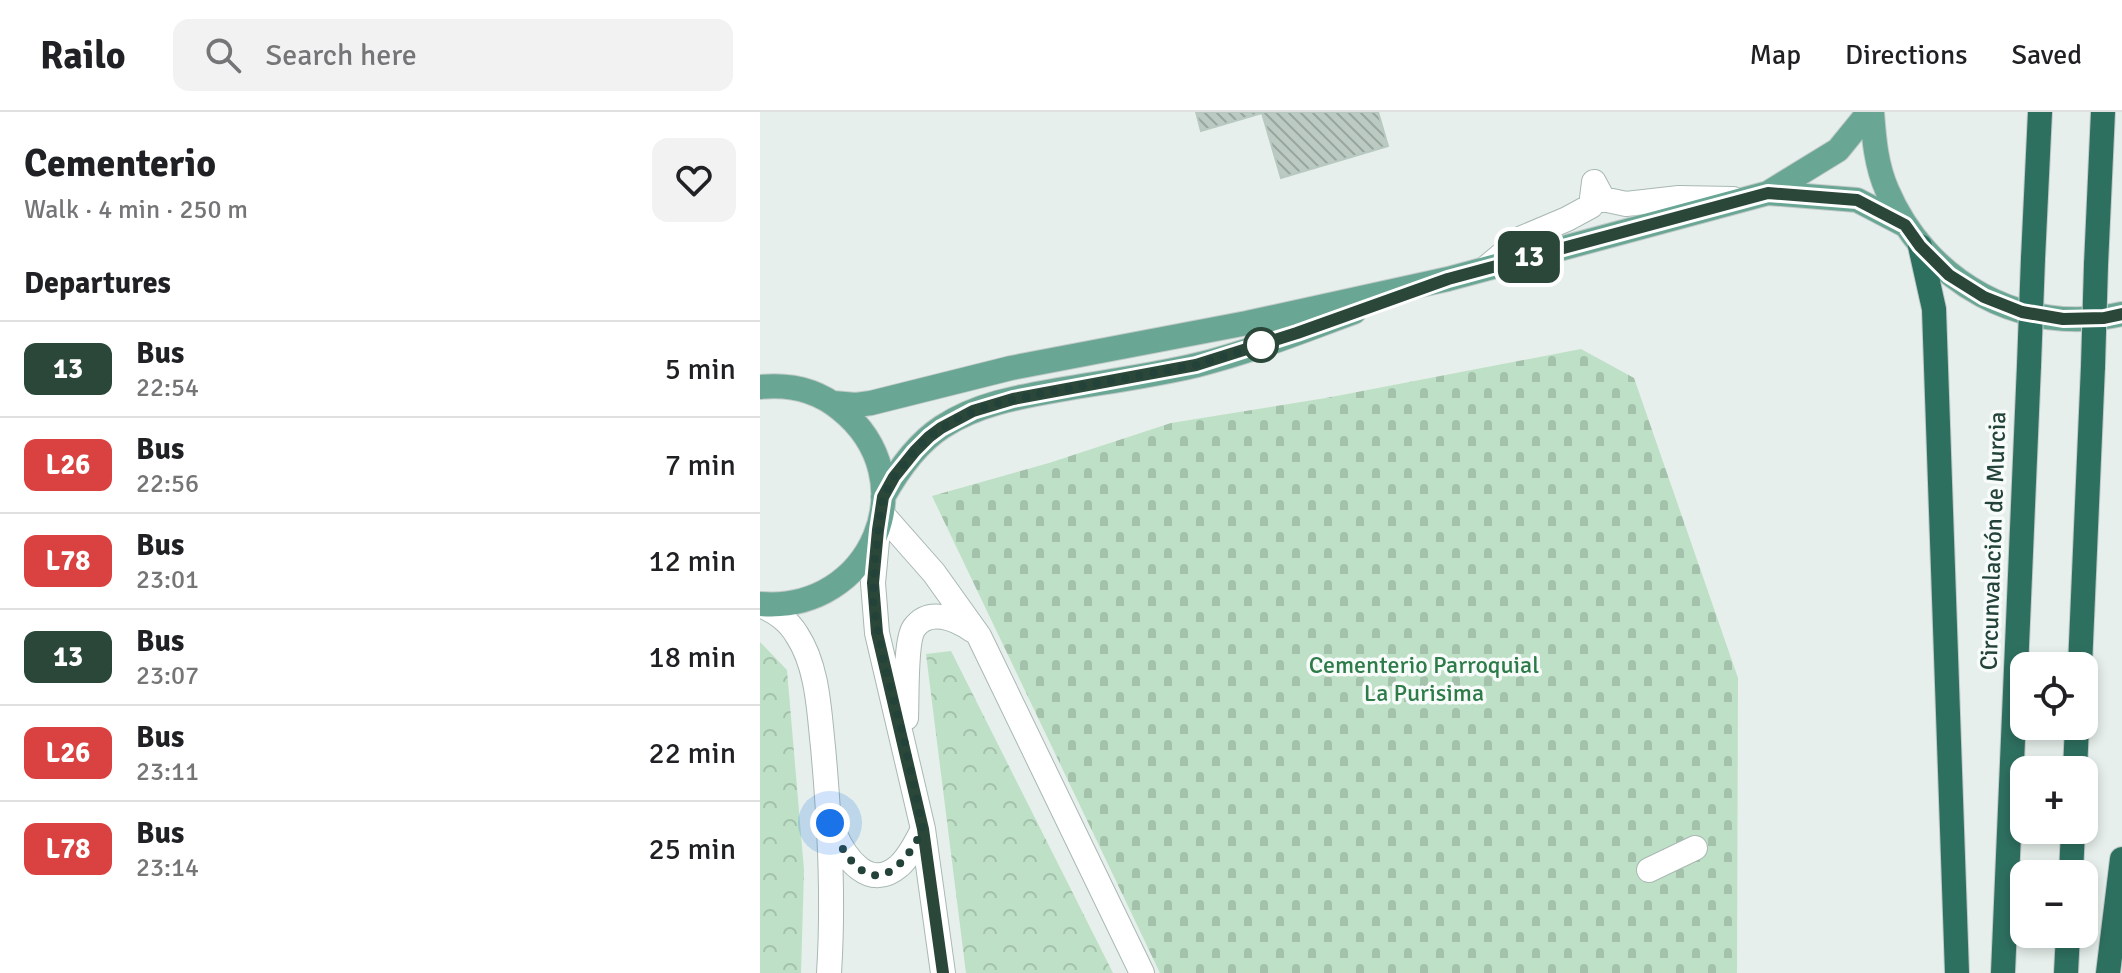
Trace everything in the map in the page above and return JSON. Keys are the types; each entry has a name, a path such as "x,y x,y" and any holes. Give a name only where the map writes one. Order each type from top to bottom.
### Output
{"highway":[{"name":"Circunvalación de Murcia","path":"2003,973 2040,112"},
{"path":"2081,652 2103,112"},
{"path":"1920,246 1934,309 1957,973"},
{"path":"2108,973 2122,859"},
{"path":"2066,973 2067,948"}],"main road":[{"path":"760,605 808,600 831,589 851,573 862,560 903,465 929,437 973,411 999,402 1196,365 1448,279 1768,193 1838,150 1870,112"},
{"path":"1870,112 1875,149 1886,189 1920,246 1949,275 1984,297 2022,312 2063,319 2104,318 2122,314"},
{"path":"1768,193 1857,200 1905,225"},
{"path":"833,403 871,403 1011,368 1247,323 1448,279"},
{"path":"760,387 799,388 833,403 851,417 865,434 875,454 881,475 881,514"}],"street":[{"path":"1486,268 1522,238 1591,206 1594,182 1603,199 1626,204 1679,198 1743,200"},
{"path":"881,514 934,573 979,636 1142,973"},
{"path":"881,514 873,603 923,829 943,973"},
{"path":"760,605 779,615 799,637 807,655 817,702 830,823 832,899 829,973"},
{"path":"905,744 909,642 914,629 934,616 947,617 959,621 979,636"},
{"path":"830,823 846,856 855,866 865,873 877,875 899,865 923,829"},
{"path":"1649,870 1695,848"}],"green space":[{"name":"Cementerio Parroquial La Purisima","path":"1581,349 1634,378 1738,678 1737,973 1160,973 932,496 1049,463 1171,423 1326,398"},
{"path":"760,642 787,670 804,870 801,973 760,973"},
{"path":"951,651 1113,973 966,973 926,654"}],"building":[{"path":"1196,112 1378,112 1388,146 1281,178 1262,113 1201,131"}],"bus line":[{"name":"13","path":"943,973 923,829 877,633 873,583 883,497 915,451 954,420 1013,399 1196,365 1448,279 1768,193 1857,200 1905,225 1920,246 1949,275 1984,297 2022,312 2063,319 2104,318 2122,314"}],"route":[{"path":"830,823 846,856 855,866 865,873 877,875 899,865 923,829 877,633 873,603 883,497 915,451 941,428 987,406 1196,365 1267,343 1261,345"}]}
